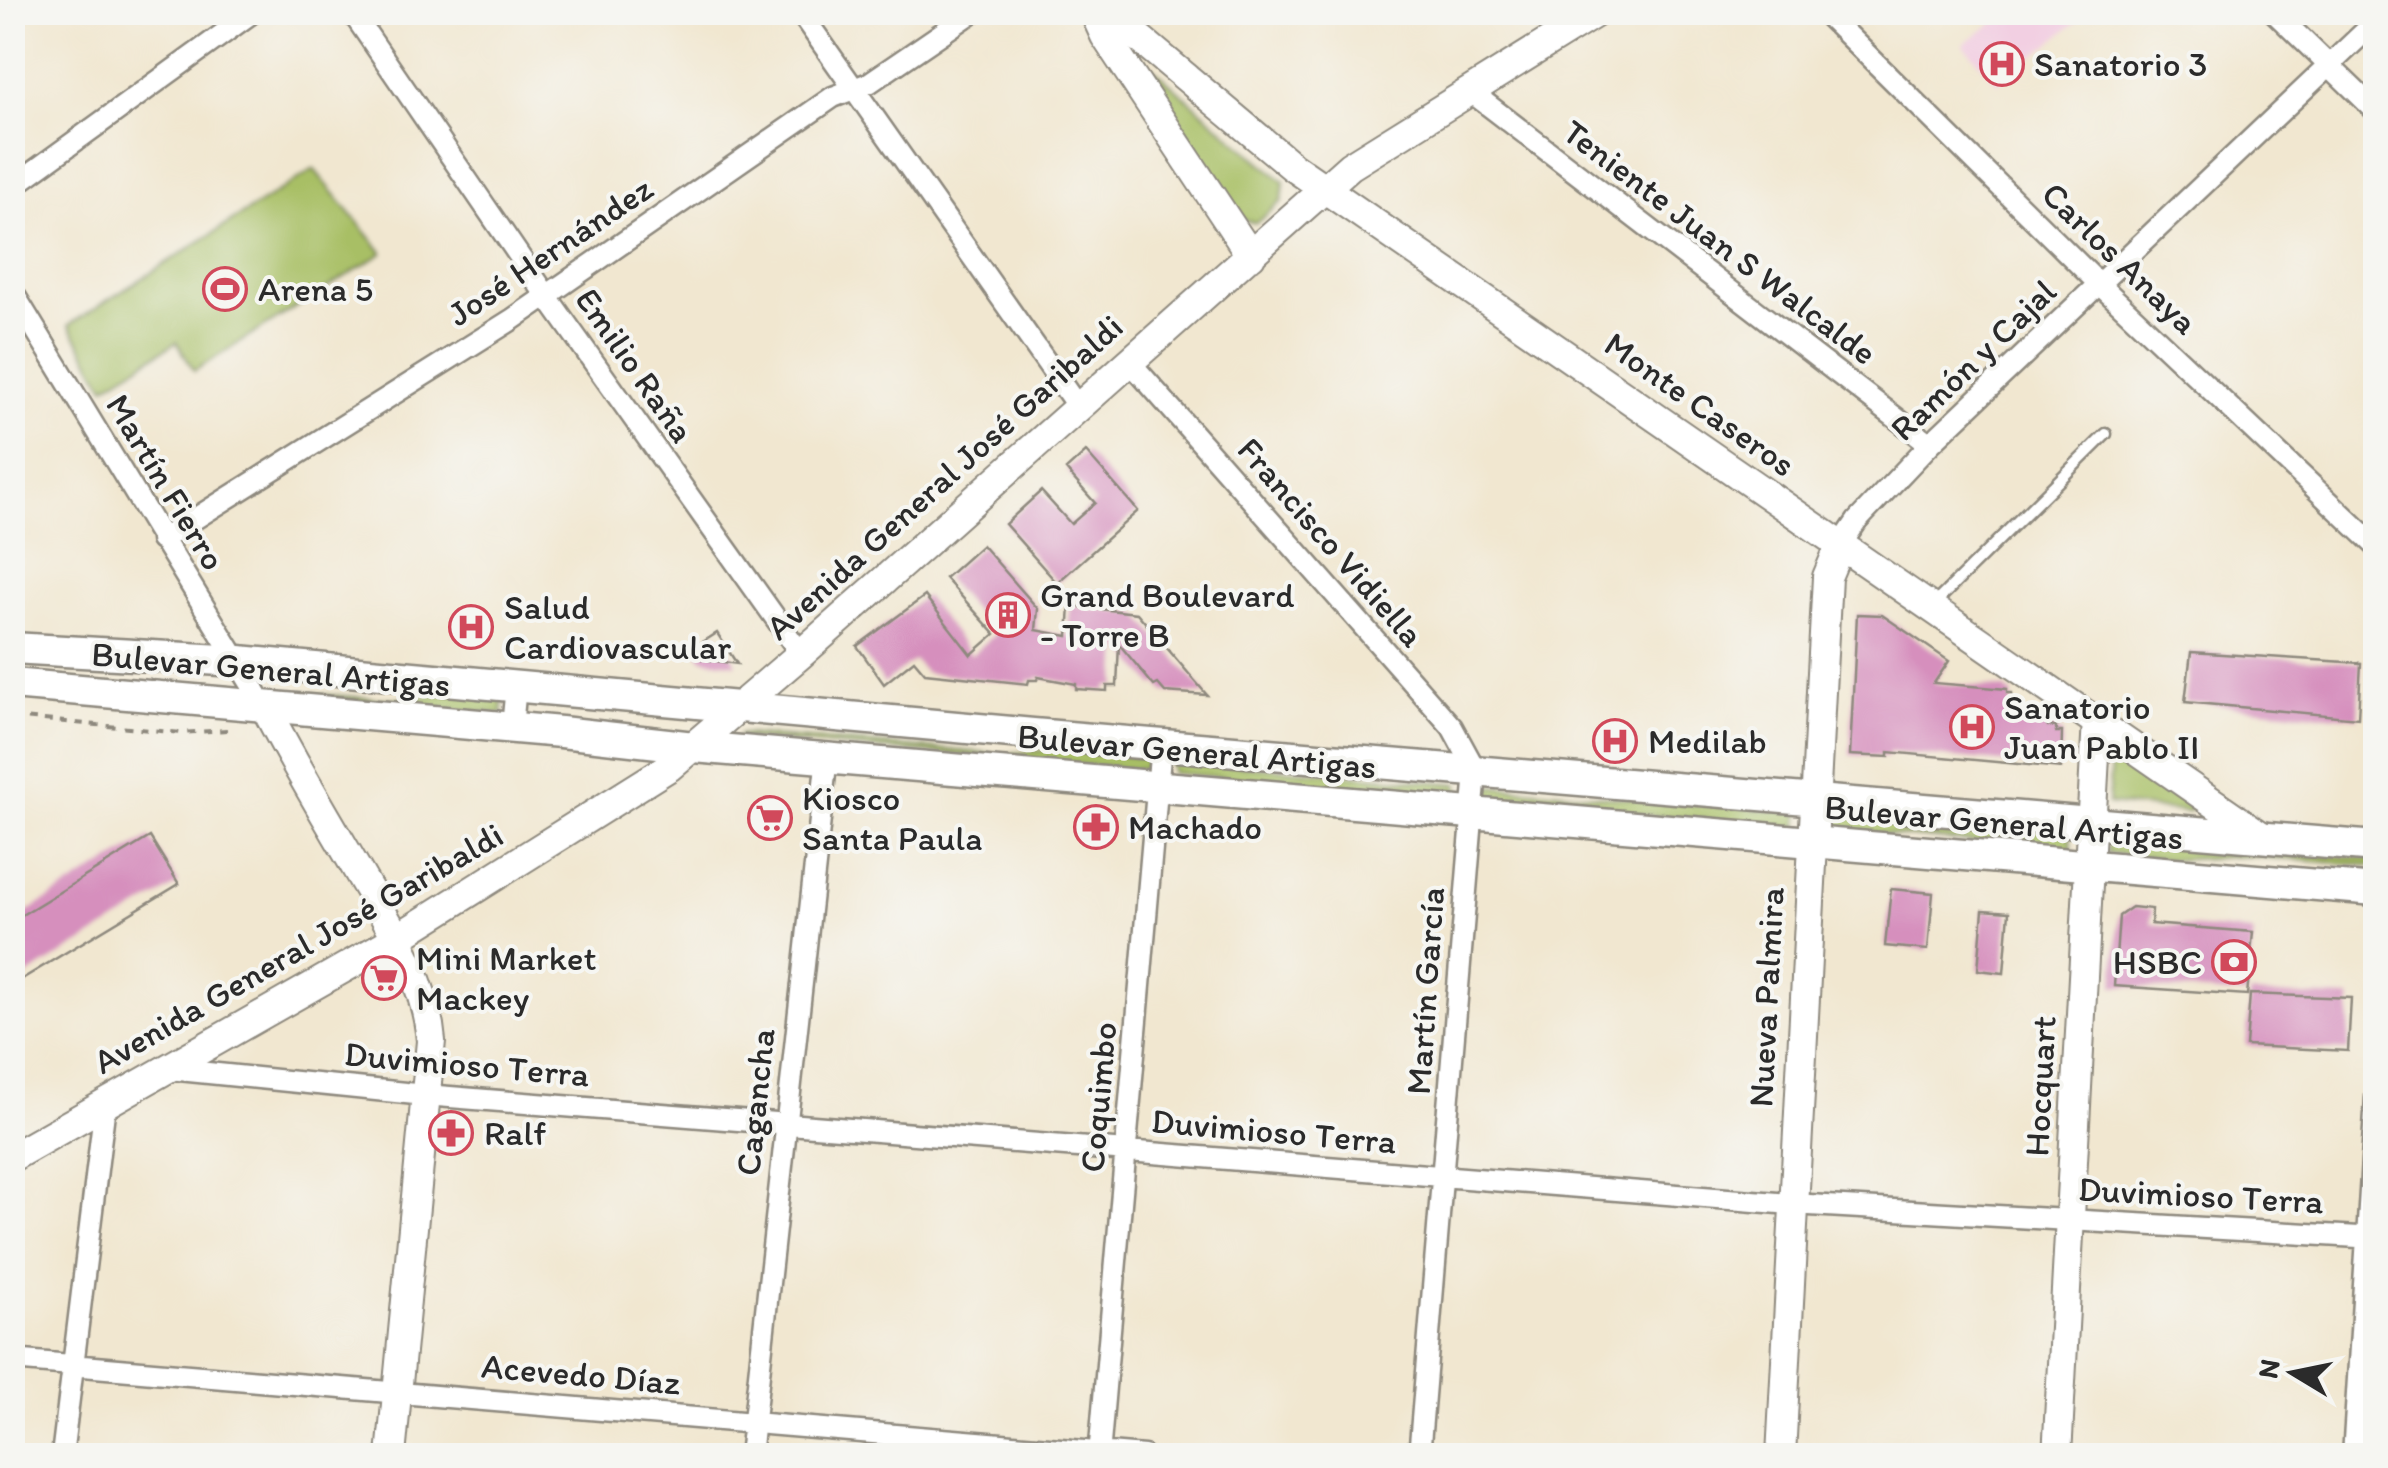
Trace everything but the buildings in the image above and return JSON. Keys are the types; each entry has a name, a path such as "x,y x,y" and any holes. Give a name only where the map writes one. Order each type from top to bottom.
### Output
{"main road":[{"name":"Bulevar General Artigas","path":"12,648 239,660 1033,734 2376,846"},
{"path":"265,707 285,688 383,693 432,677"},
{"name":"Bulevar General Artigas","path":"12,684 512,727 694,747 2376,890"},
{"path":"561,732 593,719 692,726 740,708"},
{"path":"694,747 725,731 746,727 989,746 1033,734"},
{"path":"2226,879 2266,866 2376,871"}],"street":[{"path":"12,187 253,12"},
{"name":"Emilio Raña","path":"352,12 546,296 801,654"},
{"path":"800,12 1078,406"},
{"name":"José Hernández","path":"161,540 546,296 834,97 869,83 973,12"},
{"path":"1094,12 1105,36 1250,256"},
{"name":"Monte Caseros","path":"1108,12 1292,166 2263,837"},
{"name":"Avenida General José Garibaldi","path":"12,1156 397,938 669,767 1350,166 1597,12"},
{"name":"Carlos Anaya","path":"1824,12 2099,284 2376,546"},
{"path":"2274,12 2376,111"},
{"name":"Ramón y Cajal","path":"1840,546 1857,521 1930,444 2376,21"},
{"name":"Teniente Juan S Walcalde","path":"1471,92 1930,444"},
{"name":"Martín Fierro","path":"12,291 265,707"},
{"name":"Francisco Vidiella","path":"1130,362 1452,727 1476,770"},
{"name":"Nueva Palmira","path":"1781,1456 1827,576 1840,546"},
{"path":"512,727 516,686"},
{"path":"265,707 397,938 420,986 429,1016 431,1041 391,1456"},
{"name":"Hocquart","path":"2057,1456 2097,720"},
{"name":"Coquimbo","path":"1100,1454 1161,745"},
{"name":"Cagancha","path":"750,1456 827,756"},
{"name":"Martín García","path":"1419,1456 1476,770"},
{"name":"Duvimioso Terra","path":"169,1069 426,1095 1792,1204 2371,1237"},
{"path":"2353,1456 2371,1237 2376,1097"},
{"path":"62,1456 105,1104"},
{"name":"Acevedo Díaz","path":"12,1360 1144,1456"}],"lane":[{"path":"1930,608 2106,434"}],"shaded area":[{"name":"Sanatorio 3","path":"2009,13 2088,13 1998,84 1963,44"}],"green space":[{"path":"1130,49 1284,182 1282,201 1256,223 1242,220"},
{"name":"Arena 5","path":"314,169 383,253 194,371 177,342 105,386 69,325"},
{"path":"305,693 380,699 451,693 502,699 503,714 304,696"},
{"path":"745,734 1001,754 1069,748 1144,758 1146,762 1144,770 740,738"},
{"path":"2112,749 2190,800 2192,807 2188,812 2108,804"},
{"path":"1174,760 1458,784 1461,796 1172,773"},
{"path":"1488,786 1800,813 1797,828 1485,801 1483,791"},
{"path":"1828,815 2063,833 2070,837 2072,847 2070,851 1826,829"},
{"path":"2108,839 2374,859 2375,866 2247,856 2171,860 2107,853"}],"place":[{"name":"Sanatorio 3","path":"2002,64"},
{"name":"Arena 5","path":"225,289"},
{"name":"Grand Boulevard - Torre B","path":"1008,615"},
{"name":"Salud Cardiovascular","path":"471,627"},
{"name":"Sanatorio Juan Pablo II","path":"1972,727"},
{"name":"Medilab","path":"1615,741"},
{"name":"Kiosco Santa Paula","path":"770,818"},
{"name":"Machado","path":"1096,827"},
{"name":"HSBC","path":"2234,962"},
{"name":"Mini Market Mackey","path":"384,978"},
{"name":"Ralf","path":"451,1133"}]}
